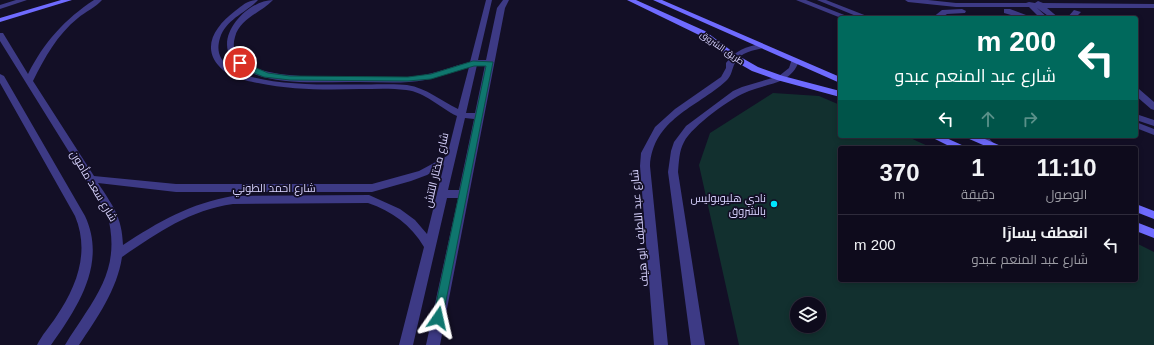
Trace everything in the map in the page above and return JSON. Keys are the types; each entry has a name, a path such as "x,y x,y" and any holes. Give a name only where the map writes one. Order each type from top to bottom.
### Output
{"street":[{"path":"0,7 24,0"},
{"path":"0,14 48,0"},
{"path":"0,20 69,0"},
{"path":"29,81 42,52 55,36 72,19 99,0"},
{"path":"255,0 231,17 221,28 216,38 214,49 218,59 226,69 240,76 258,82 279,85 405,87 416,89 426,92 461,115 473,117 479,116"},
{"path":"270,0 242,19 233,33 230,47 233,55 240,63 252,70 266,75 290,78 408,79 431,76 473,64 490,63"},
{"name":"شارع مختار التتش","path":"406,345 489,0"},
{"path":"433,345 500,13 506,0"},
{"name":"طريق الشروق","path":"630,0 702,33 734,57 755,69 780,78 838,93"},
{"name":"طريق الشروق","path":"656,0 838,79"},
{"path":"800,0 843,16"},
{"path":"820,0 863,16"},
{"path":"908,0 944,5 1033,3"},
{"path":"996,5 1003,0"},
{"path":"1024,0 1033,3 1046,15 1078,12 1154,12"},
{"path":"1054,0 1071,6"},
{"path":"939,16 945,12 955,11 1007,11 1071,6 1154,6"},
{"path":"1007,11 1023,16"},
{"path":"1073,16 1078,12"},
{"path":"486,13 500,13"},
{"name":"شارع سعد مأمون","path":"0,35 112,213 117,225 119,239 118,254 112,277 100,302 72,345"},
{"path":"734,57 748,49 761,46"},
{"name":"شارع عبد اللطيف ابو هيف","path":"661,345 645,166 646,152 651,140 667,119 724,79 728,74 730,63 734,57"},
{"path":"698,345 672,172 675,149 680,139 695,122 735,94 780,78 790,72 795,61"},
{"path":"0,76 4,88 80,216 87,235 88,258 81,284 66,315 44,345"},
{"path":"1138,93 1154,107"},
{"path":"1138,118 1154,123"},
{"path":"1138,126 1154,132"},
{"path":"938,138 956,146"},
{"path":"975,138 994,146"},
{"path":"984,138 994,146"},
{"name":"شارع احمد الطوني","path":"91,179 168,188 372,188 407,179 423,173 450,158"},
{"path":"254,200 261,188"},
{"path":"443,194 464,194"},
{"name":"شارع احمد الطوني","path":"118,254 185,212 217,202 254,200 369,199 395,209 412,222 422,233 430,247"},
{"path":"1138,209 1154,215"},
{"path":"1138,227 1154,234"}],"green space":[{"name":"نادي هليوبوليس بالشروق","path":"773,93 819,96 838,104 838,138 910,138 928,146 838,146 838,282 1138,282 1138,244 1154,252 1154,345 739,345 699,165 710,133"}],"place":[{"name":"نادي هليوبوليس بالشروق","path":"774,204"}],"route":[{"path":"240,63 252,70 266,75 290,78 408,79 431,76 480,62 490,63 438,318"}]}
